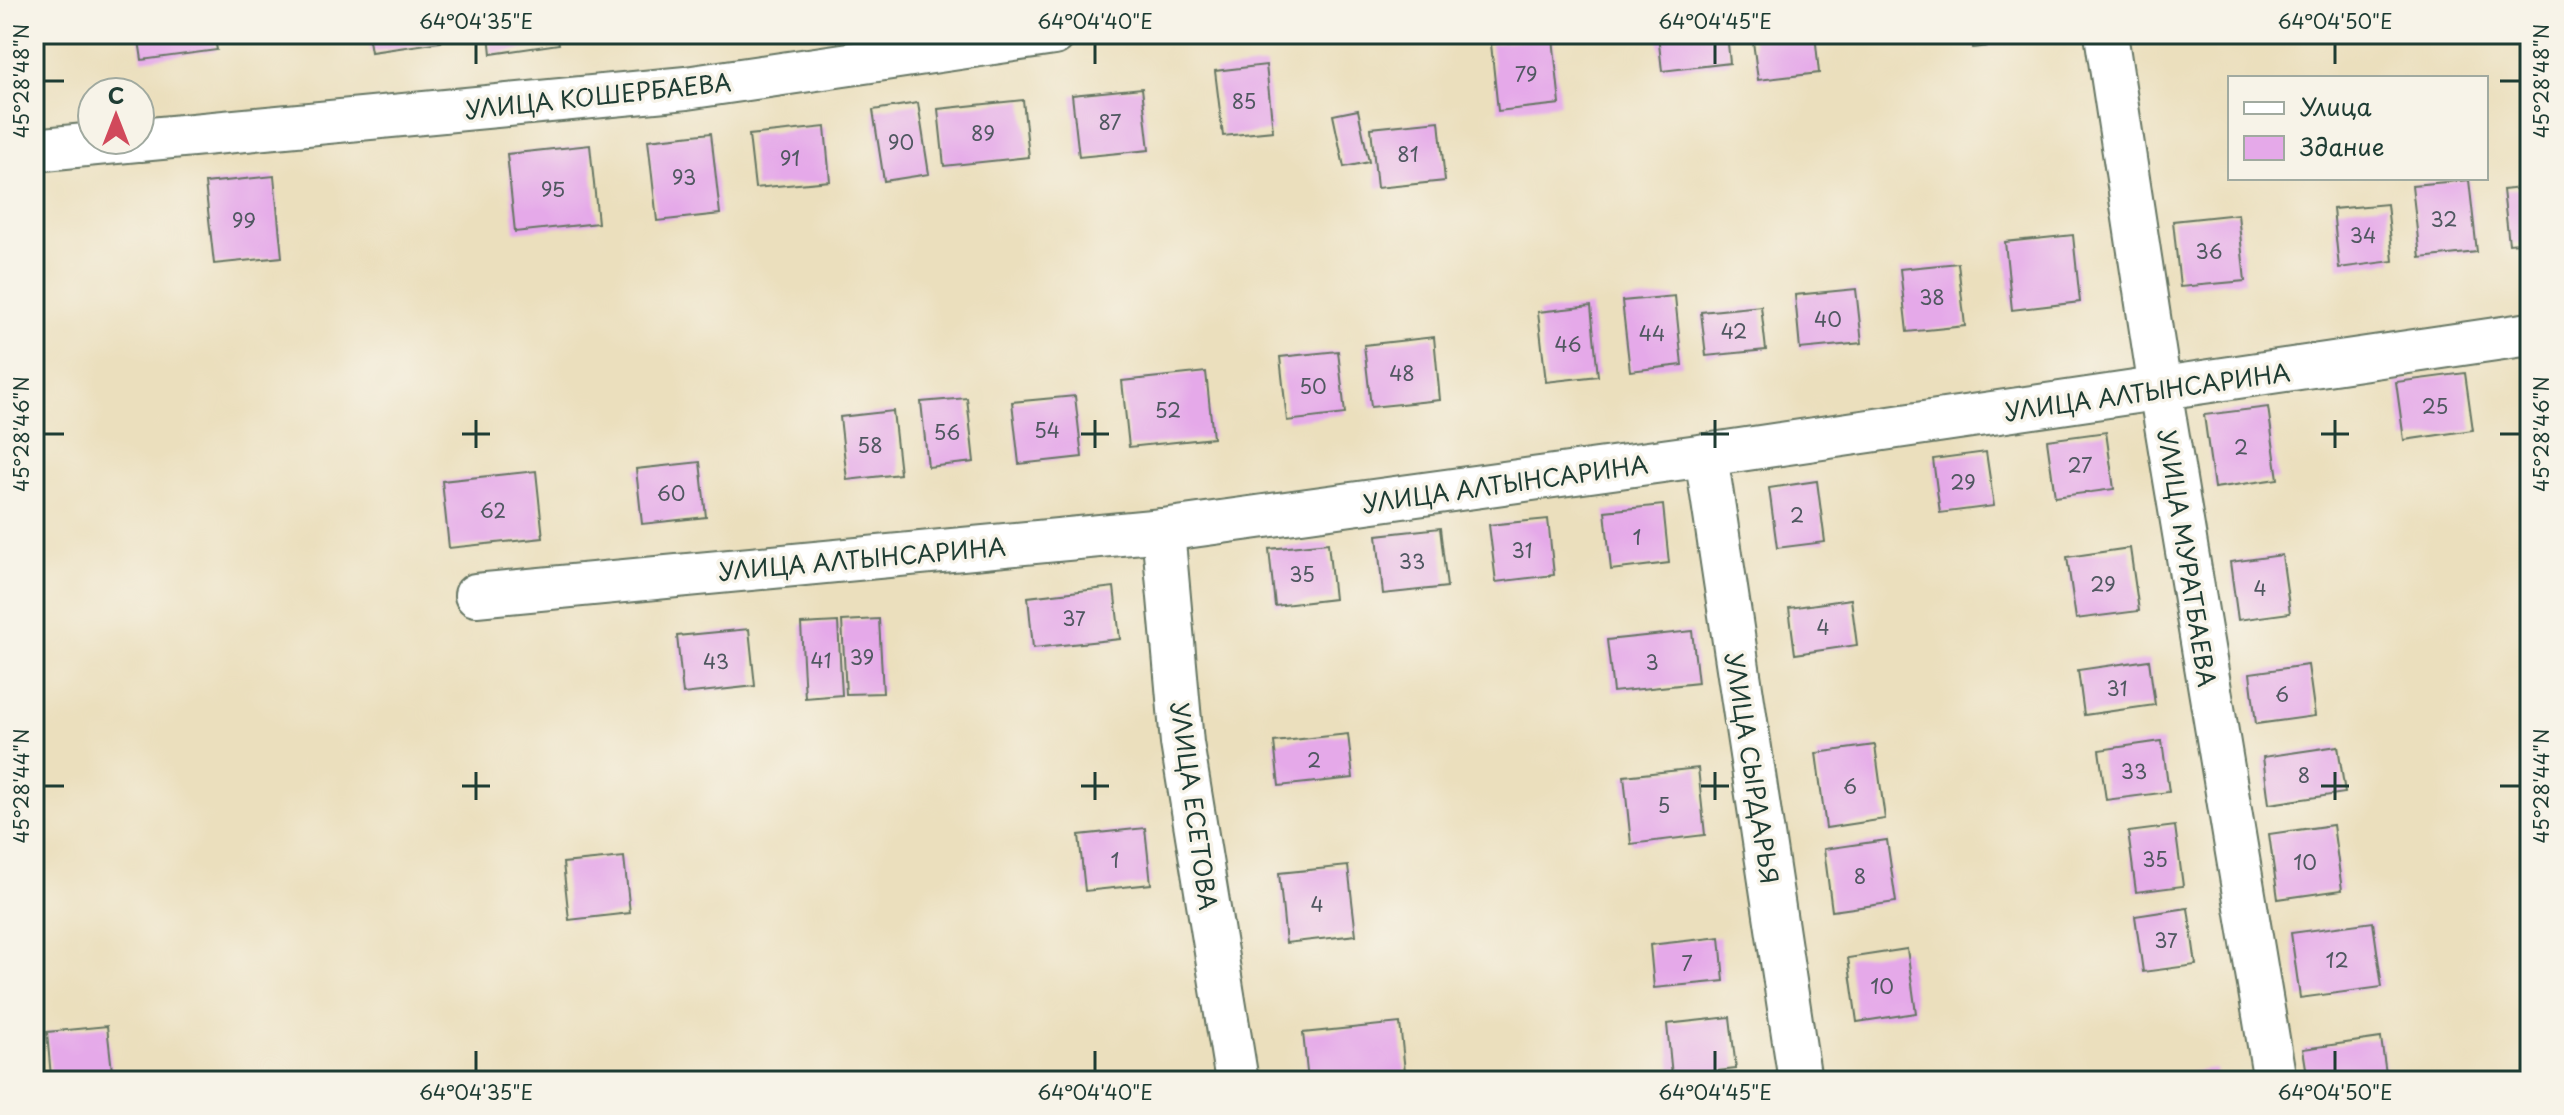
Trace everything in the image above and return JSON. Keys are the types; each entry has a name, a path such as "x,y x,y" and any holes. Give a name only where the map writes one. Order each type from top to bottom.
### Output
{"street":[{"name":"УЛИЦА КОШЕРБАЕВА","path":"156,138 686,88 1054,34"},
{"name":"УЛИЦА МУРАТБАЕВА","path":"2106,34 2160,389 2275,1081"},
{"name":"УЛИЦА КОШЕРБАЕВА","path":"34,150 76,146"},
{"name":"УЛИЦА АЛТЫНСАРИНА","path":"476,595 1163,530 1706,455 2530,334"},
{"name":"УЛИЦА СЫРДАРЬЯ","path":"1706,455 1800,1081"},
{"name":"УЛИЦА ЕСЕТОВА","path":"1163,530 1182,743 1237,1081"}],"building":[{"path":"138,34 214,34 217,50 142,60"},
{"path":"368,34 440,34 441,42 371,52"},
{"path":"489,34 557,34 559,44 491,54"},
{"path":"1658,34 1727,34 1730,63 1662,71"},
{"path":"1752,34 1815,34 1819,73 1758,80"},
{"path":"1971,34 2043,34 2044,40 1973,48"},
{"path":"1553,38 1560,104 1498,111 1491,44"},
{"path":"1266,65 1273,131 1223,136 1215,71"},
{"path":"1142,88 1149,150 1079,157 1072,95"},
{"path":"1023,100 1029,157 944,166 938,109"},
{"path":"918,103 929,174 884,181 873,110"},
{"path":"1358,110 1369,162 1344,167 1333,115"},
{"path":"1439,121 1445,181 1377,188 1371,128"},
{"path":"825,127 830,181 755,188 749,135"},
{"path":"711,133 720,214 657,221 648,140"},
{"path":"590,145 598,223 515,232 507,154"},
{"path":"274,176 282,257 214,264 205,183"},
{"path":"2469,180 2477,252 2420,258 2412,185"},
{"path":"2530,187 2530,242 2509,244 2503,190"},
{"path":"2387,204 2393,261 2339,268 2333,209"},
{"path":"2238,214 2245,281 2180,287 2173,221"},
{"path":"2073,235 2080,302 2012,310 2005,242"},
{"path":"1958,263 1965,326 1907,332 1900,269"},
{"path":"1856,289 1862,343 1800,349 1795,295"},
{"path":"1675,296 1682,365 1630,371 1622,301"},
{"path":"1591,306 1598,376 1546,382 1538,312"},
{"path":"1761,306 1766,350 1706,356 1701,312"},
{"path":"1434,337 1440,400 1371,407 1364,345"},
{"path":"1338,351 1345,414 1287,421 1280,357"},
{"path":"1206,372 1213,438 1129,447 1122,381"},
{"path":"2465,373 2473,430 2404,440 2396,382"},
{"path":"1075,396 1082,457 1019,464 1012,402"},
{"path":"967,398 974,462 928,467 921,402"},
{"path":"2268,407 2278,479 2214,488 2204,415"},
{"path":"893,411 900,474 847,480 840,417"},
{"path":"2106,432 2114,489 2055,497 2047,440"},
{"path":"1986,452 1994,506 1940,513 1933,459"},
{"path":"700,462 706,517 642,524 636,469"},
{"path":"536,471 543,538 449,548 442,481"},
{"path":"1817,481 1825,542 1777,548 1769,488"},
{"path":"1663,505 1669,563 1611,570 1605,511"},
{"path":"1548,519 1554,575 1496,582 1489,525"},
{"path":"1440,528 1447,587 1383,594 1377,535"},
{"path":"1328,543 1334,599 1275,606 1269,549"},
{"path":"2130,548 2139,611 2076,619 2067,557"},
{"path":"2282,555 2290,613 2238,620 2230,562"},
{"path":"1114,587 1120,639 1033,648 1028,597"},
{"path":"1851,599 1857,645 1795,654 1789,608"},
{"path":"879,619 883,693 846,694 842,621"},
{"path":"838,622 842,695 805,698 801,624"},
{"path":"749,629 755,686 683,694 677,636"},
{"path":"1692,631 1698,683 1613,692 1607,640"},
{"path":"2149,660 2155,705 2084,715 2078,670"},
{"path":"2308,665 2315,716 2256,724 2250,673"},
{"path":"1348,734 1353,778 1279,786 1274,742"},
{"path":"2162,741 2169,792 2106,800 2099,750"},
{"path":"1875,745 1885,819 1826,828 1816,753"},
{"path":"2338,746 2345,793 2269,804 2263,757"},
{"path":"1698,768 1705,835 1631,844 1624,776"},
{"path":"2333,825 2342,890 2278,899 2269,834"},
{"path":"2175,826 2183,886 2136,892 2128,832"},
{"path":"1145,828 1151,884 1085,891 1079,835"},
{"path":"1887,840 1896,902 1832,911 1824,849"},
{"path":"624,857 630,913 569,920 563,863"},
{"path":"1348,866 1356,935 1286,943 1279,873"},
{"path":"2188,908 2196,965 2143,972 2135,916"},
{"path":"2373,922 2382,987 2300,998 2291,933"},
{"path":"1720,937 1724,981 1654,988 1650,945"},
{"path":"1907,949 1916,1013 1857,1022 1848,958"},
{"path":"1730,1017 1736,1069 1672,1076 1667,1024"},
{"path":"1400,1023 1406,1081 1308,1081 1303,1033"},
{"path":"107,1026 112,1071 51,1077 47,1032"},
{"path":"2381,1038 2387,1081 2308,1081 2303,1049"},
{"path":"2215,1069 2217,1081 2156,1081 2155,1077"}]}
